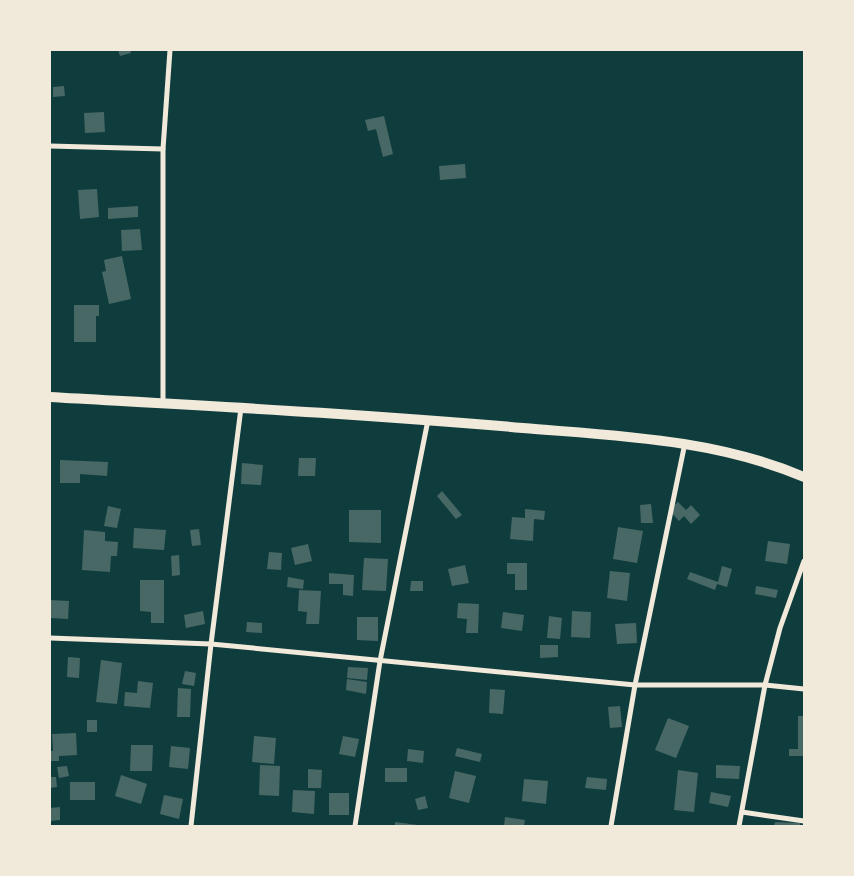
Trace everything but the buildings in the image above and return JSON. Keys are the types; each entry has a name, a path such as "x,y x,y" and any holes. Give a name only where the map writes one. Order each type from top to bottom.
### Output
{"main road":[{"path":"50,398 428,419 685,442 776,465 804,476"}],"street":[{"path":"162,403 164,149 170,50"},
{"path":"50,146 164,149"},
{"path":"191,826 211,644 241,408"},
{"path":"355,826 380,661 428,419"},
{"path":"611,826 634,685 685,442"},
{"path":"739,826 765,685 780,628 804,561"},
{"path":"50,638 211,644 634,685 765,685 804,689"},
{"path":"742,812 804,821"}]}
